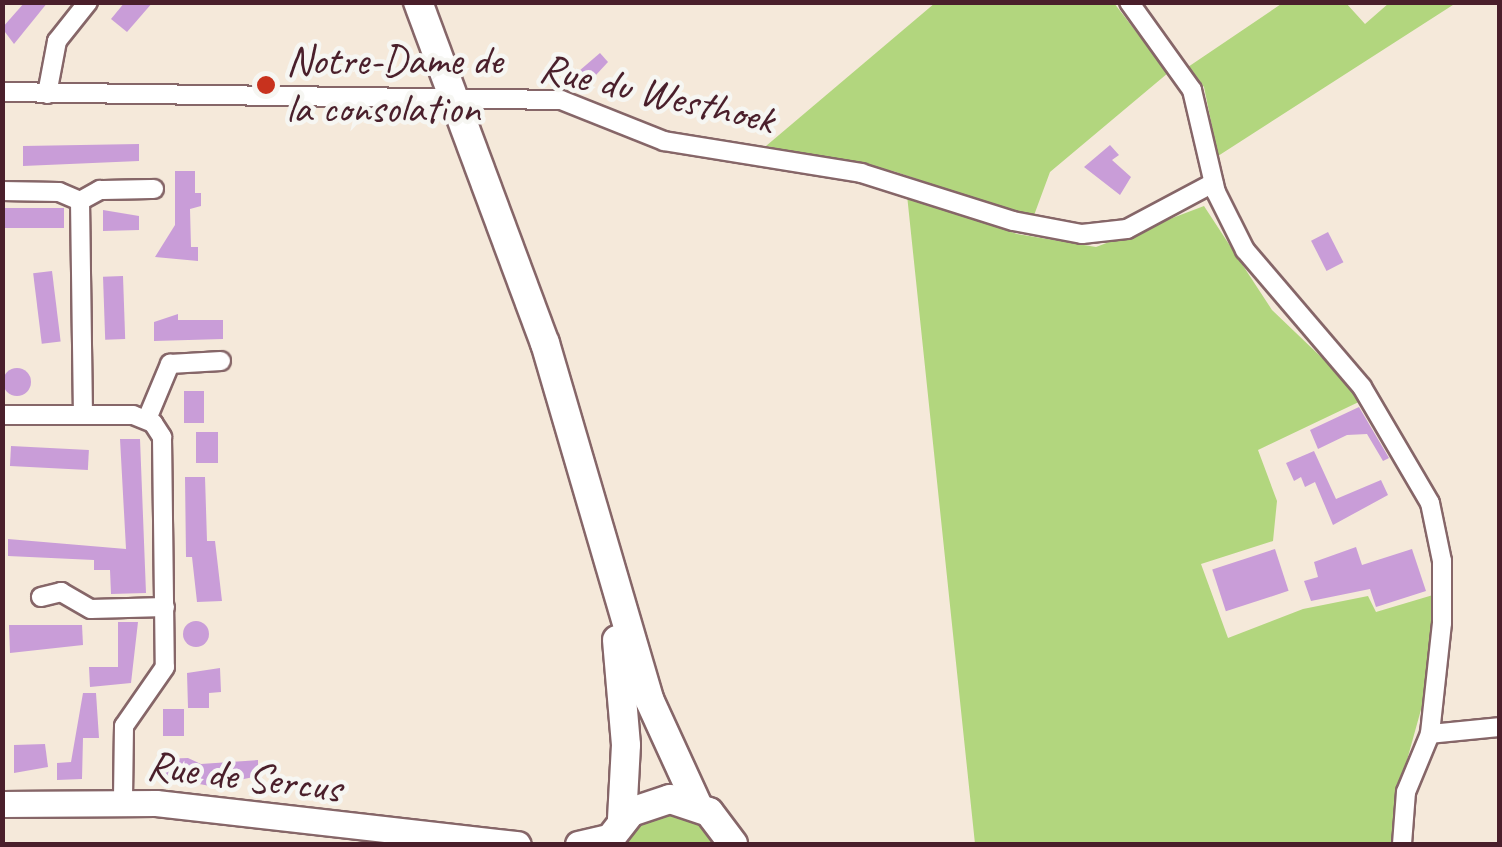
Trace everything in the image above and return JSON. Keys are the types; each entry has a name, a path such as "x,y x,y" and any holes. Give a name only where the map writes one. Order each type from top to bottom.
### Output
{"main road":[{"path":"418,2 544,342 656,718 698,806"},
{"path":"602,540 625,714 613,833"},
{"path":"613,833 658,800 698,806 718,820 733,844"}],"street":[{"path":"46,94 57,41 88,2"},
{"path":"1129,2 1192,90 1214,183 1250,258 1362,387 1426,492 1438,532 1443,591 1430,734 1406,792 1402,844"},
{"name":"Rue du Westhoek","path":"2,92 453,96 570,102 664,141 862,172 1012,222 1068,232 1127,229 1214,183"},
{"path":"80,202 100,190 154,190"},
{"path":"2,191 59,192 80,202"},
{"path":"80,202 83,414"},
{"path":"146,419 170,364 221,362"},
{"path":"2,415 83,414 146,419 163,442 163,678 124,726 123,802"},
{"path":"41,596 62,592 92,608 165,608"},
{"path":"1430,734 1500,727"},
{"name":"Rue de Sercus","path":"2,804 123,802 479,844 518,844"},
{"path":"578,844 613,833"}],"green space":[{"path":"1284,2 1346,3 1365,24 1389,3 1456,3 1218,156 1204,87 1188,67"},
{"path":"935,3 1114,3 1168,73 1050,172 1033,218 893,171 766,146"},
{"path":"907,195 1017,234 1096,247 1204,206 1272,310 1365,399 1258,450 1277,501 1273,541 1201,564 1228,638 1303,609 1368,596 1376,612 1433,595 1427,688 1394,807 1394,844 975,844"},
{"path":"669,812 699,821 719,844 619,844 632,826"}],"building":[{"path":"25,2 48,2 14,44 2,28"},
{"path":"125,2 153,2 127,32 111,19"},
{"path":"600,53 608,62 583,89 572,77"},
{"path":"139,144 139,161 23,166 23,146"},
{"path":"1110,145 1119,155 1112,160 1131,177 1120,195 1084,167"},
{"path":"175,171 195,171 195,193 201,193 201,206 190,209 191,247 198,247 198,261 155,257 175,225"},
{"path":"2,208 64,208 64,228 2,228"},
{"path":"103,210 139,216 139,230 103,231"},
{"path":"1328,232 1343,262 1327,271 1311,241"},
{"path":"52,271 61,341 42,344 33,273"},
{"path":"123,276 125,339 105,340 103,277"},
{"path":"178,314 178,320 223,320 223,339 154,341 154,322"},
{"path":"17,368 27,372 31,382 27,392 17,396 7,392 3,382 7,372"},
{"path":"184,391 204,391 204,423 184,423"},
{"path":"1359,407 1389,458 1383,461 1367,434 1347,435 1318,449 1310,430"},
{"path":"196,432 218,432 218,463 196,463"},
{"path":"120,439 140,439 146,593 111,594 110,570 94,570 94,560 8,556 8,539 126,549"},
{"path":"11,446 89,450 88,470 10,466"},
{"path":"1314,451 1336,499 1381,480 1388,495 1333,525 1315,482 1305,487 1301,477 1294,481 1286,463"},
{"path":"185,477 205,477 207,541 215,541 222,601 197,602 192,557 186,557"},
{"path":"1356,547 1362,565 1412,549 1426,591 1376,607 1370,589 1311,601 1304,581 1318,577 1314,562"},
{"path":"1275,549 1289,591 1226,611 1212,569"},
{"path":"196,621 205,625 209,634 205,643 196,647 187,643 183,634 187,625"},
{"path":"118,622 138,622 131,683 90,687 89,667 118,667"},
{"path":"9,625 82,625 83,645 10,653"},
{"path":"220,668 221,692 209,693 209,708 188,708 187,673"},
{"path":"83,693 96,693 99,738 83,738 82,779 57,780 57,763 71,762"},
{"path":"163,709 184,709 184,736 163,736"},
{"path":"45,744 48,767 14,773 14,745"},
{"path":"188,758 201,764 258,760 258,776 210,786 157,776 159,759"}],"place":[{"name":"Notre-Dame de la consolation","path":"266,85"}]}
